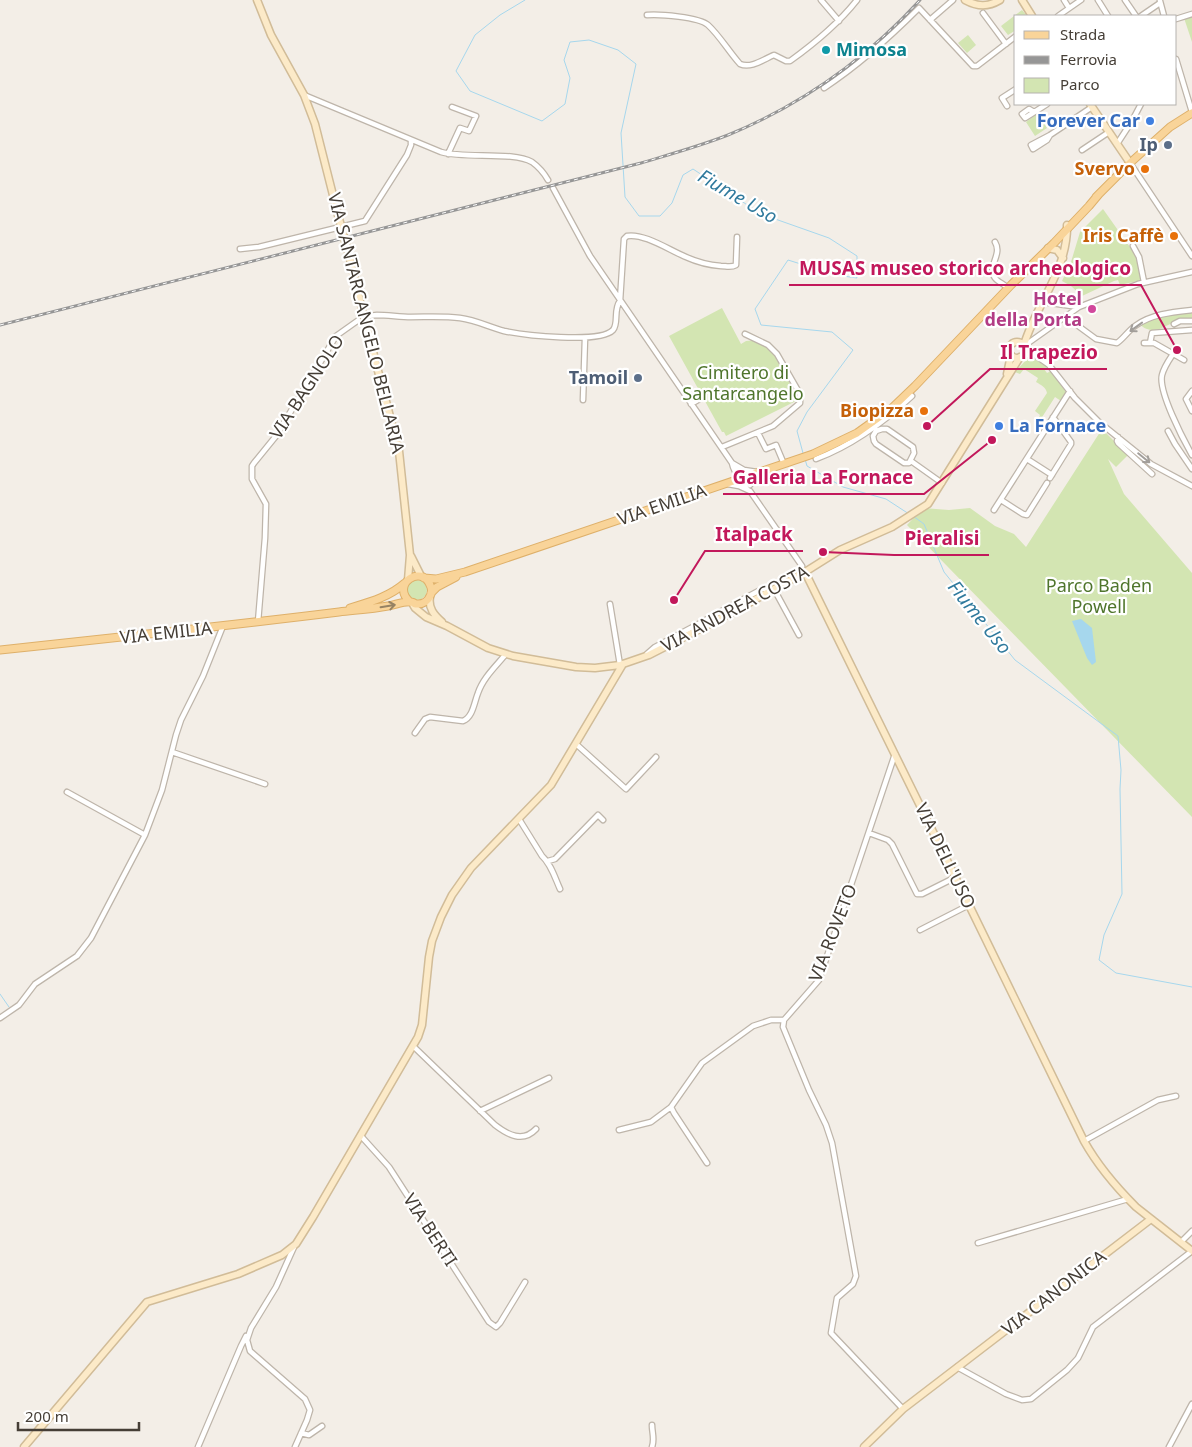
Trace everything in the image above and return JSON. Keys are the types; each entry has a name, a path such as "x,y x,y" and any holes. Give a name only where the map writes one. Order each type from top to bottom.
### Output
{"main road":[{"path":"1068,229 1130,163 1170,128 1192,112"},
{"path":"1068,229 1099,194"},
{"name":"VIA EMILIA","path":"332,613 387,596 412,577 436,579 465,572 787,463 840,442 892,408 1068,229"},
{"name":"VIA EMILIA","path":"0,650 258,622 411,602 420,604 437,587 465,572"},
{"path":"423,577 430,584 431,595"},
{"path":"407,581 403,591 404,595 411,602"}],"street":[{"name":"VIA SANTARCANGELO BELLARIA","path":"257,0 272,35 304,95 315,124 350,259 399,451 410,555 407,581"},
{"path":"821,0 839,21"},
{"path":"647,15 701,21 710,27 740,64 745,66 774,55 788,62 824,35 857,0"},
{"path":"966,0 983,6 1000,0"},
{"path":"1022,0 1031,15"},
{"path":"1064,0 1069,8"},
{"path":"1059,15 1081,0"},
{"path":"1098,0 1107,15"},
{"path":"1125,0 1135,15"},
{"path":"930,20 954,1"},
{"path":"1142,15 1160,1 1164,15"},
{"path":"824,88 850,71 892,36 918,8 973,66 976,66 1014,38"},
{"path":"983,13 1006,44"},
{"path":"1177,19 1192,14"},
{"path":"1177,62 1192,112"},
{"path":"1007,106 1002,98 1014,90"},
{"path":"304,95 448,154 512,157 531,162 542,171 548,180"},
{"path":"1034,112 1045,105"},
{"path":"1050,135 1091,105 1192,256"},
{"path":"1117,144 1140,105"},
{"path":"448,154 460,128 469,131 476,116 452,107"},
{"path":"1082,150 1109,132"},
{"path":"240,249 259,247 365,221 407,155 411,140"},
{"path":"553,188 590,256 691,404 724,446 735,474 742,478 804,569"},
{"path":"1022,345 1063,258 1068,229"},
{"path":"620,301 624,239 628,235 643,238 699,262 730,267 735,266 737,260 737,237"},
{"path":"995,242 998,252 992,268 994,277 1008,288"},
{"path":"1133,246 1139,257 1144,282"},
{"path":"1048,248 1057,250 1063,258"},
{"path":"1022,345 1077,308 1127,287 1192,272"},
{"name":"VIA BAGNOLO","path":"258,622 266,504 252,479 251,470 254,463 276,436 315,369 339,333 360,319 377,315 461,318 510,332 585,338 608,333 613,329 616,308 620,301"},
{"path":"1043,302 1077,308"},
{"path":"1076,324 1074,316 1077,308"},
{"path":"1066,317 1096,339 1117,343 1140,322 1161,314 1192,310"},
{"path":"1161,332 1180,321 1192,321"},
{"path":"1184,360 1154,343 1147,343 1152,333 1192,330"},
{"path":"724,446 774,426 800,403 800,394 774,350 745,334"},
{"path":"583,400 585,338"},
{"path":"1022,345 1049,364 1075,398 1099,422 1156,467 1192,486"},
{"name":"VIA ANDREA COSTA","path":"411,602 426,617 488,648 540,662 595,668 621,664 645,656 735,607 771,591 804,569 840,550 892,527 926,506 935,495 1006,378 1021,357 1022,345 1010,346 1011,355 1006,378"},
{"path":"1011,355 1015,358 1034,354"},
{"path":"1173,354 1162,374 1162,384 1175,421 1192,455"},
{"path":"994,510 1070,390"},
{"path":"1192,390 1186,399 1192,411"},
{"path":"816,459 849,444 876,427 912,396 908,393"},
{"path":"691,404 703,397"},
{"path":"1060,406 1071,398 1075,398"},
{"path":"1001,500 1027,515 1050,479 1071,444 1053,416"},
{"path":"882,428 886,429 913,447 914,453 911,461 907,464 904,463 877,445 873,439 876,431 882,428"},
{"path":"1168,430 1192,469"},
{"path":"758,433 766,449 776,445 787,463"},
{"path":"1118,437 1118,443 1152,474"},
{"path":"1027,459 1050,479"},
{"path":"911,461 942,483"},
{"path":"733,465 744,470 760,472"},
{"path":"722,484 732,475 733,465"},
{"path":"749,489 752,478 760,472"},
{"path":"722,484 749,489"},
{"name":"VIA SANTARCANGELO BELLARIA","path":"410,555 423,577"},
{"name":"VIA DELL'USO","path":"804,569 970,905 1084,1142 1108,1178 1128,1199 1192,1251"},
{"path":"771,591 799,635"},
{"name":"VIA ANDREA COSTA","path":"431,595 429,601 431,609 447,626"},
{"path":"198,1447 241,1346 276,1287 296,1244 314,1217 418,1037 422,1025 432,941 452,895 471,868 551,785 621,664 610,604"},
{"path":"0,1018 19,1005 34,984 77,956 91,938 145,835 162,790 182,720 203,676 223,626"},
{"path":"415,733 425,719 430,716 463,721 468,720 482,684 506,654"},
{"path":"576,744 626,789 656,757"},
{"path":"172,752 266,784"},
{"name":"VIA ROVETO","path":"784,1020 819,980 896,754"},
{"path":"68,792 145,835"},
{"path":"548,861 555,860 598,815 603,820"},
{"path":"519,819 542,856 548,861 560,889"},
{"path":"869,834 888,840 892,844 917,894 922,894 956,877"},
{"path":"920,930 970,905"},
{"path":"619,1130 651,1122 671,1107 702,1063 753,1026 771,1020 784,1020 783,1027 832,1143 856,1276 853,1284 838,1298 831,1333 903,1409"},
{"path":"413,1046 506,1134 519,1137 530,1135 536,1128"},
{"path":"480,1111 549,1078"},
{"path":"1084,1142 1158,1100 1176,1096"},
{"path":"671,1107 707,1163"},
{"name":"VIA BERTI","path":"361,1136 389,1167 489,1322 496,1327 500,1323 526,1282"},
{"path":"978,1243 1128,1199"},
{"name":"VIA CANONICA","path":"864,1447 903,1409 1151,1219"},
{"path":"1181,1242 1192,1232"},
{"path":"24,1447 147,1302 238,1274 282,1255 296,1244"},
{"path":"957,1368 1006,1394 1022,1400 1031,1399 1067,1370 1078,1358 1093,1328 1192,1251"},
{"path":"251,1328 247,1340 250,1351 305,1399 310,1410 295,1447"},
{"path":"1169,1447 1192,1404"},
{"path":"652,1425 654,1440 652,1447"},
{"path":"301,1433 309,1435 322,1426"}],"green space":[{"path":"1022,10 1026,15 1015,15"},
{"path":"1192,15 1192,42 1184,18"},
{"path":"1014,16 1014,31 1008,35 1001,26"},
{"path":"968,35 976,45 967,53 958,43"},
{"path":"1038,113 1047,128 1035,136 1026,122"},
{"path":"1103,209 1137,257 1142,280 1120,285 1118,280 1114,281 1082,296 1062,281 1071,262 1080,232"},
{"name":"Cimitero di Santarcangelo","path":"722,308 741,344 746,341 757,340 773,349 798,400 726,436 669,336"},
{"path":"1192,312 1192,319 1180,320 1160,329 1150,330 1139,324 1165,316"},
{"path":"1033,358 1047,367 1044,369 1047,373 1051,371 1066,392 1061,401 1055,397 1037,425 1035,424 1040,415 1035,411 1047,393 1043,386 1036,382 1038,378 1024,369 1020,374 1015,372 1027,359"},
{"name":"Parco Baden Powell","path":"1102,429 1128,455 1116,467 1108,459 1124,494 1192,573 1192,817 907,525 923,508 949,510 970,508 995,526 1014,534 1026,547"},
{"path":"413,580 421,580 427,586 427,594 421,600 413,600 407,594 407,586"}],"water":[{"path":"1081,619 1092,628 1096,662 1092,665 1087,658 1072,621"}],"waterway":[{"name":"Fiume Uso","path":"525,0 500,15 475,35 456,71 470,91 542,121 565,104 570,78 564,60 570,42 589,40 618,50 636,64 621,133 625,197 639,216 660,216 672,203 683,175 693,169 761,214 829,238 857,256 857,278 836,275 788,260 755,309 761,325 832,332 853,350 807,412 797,431 803,453"},
{"name":"Fiume Uso","path":"805,459 807,466 843,487 886,499 909,514"},
{"name":"Fiume Uso","path":"913,516 924,524 944,572 1015,660 1118,736 1121,770 1122,894 1104,935 1099,960 1116,973 1192,987"},
{"path":"0,994 9,1007"}],"railway":[{"path":"0,325 641,163 717,139 755,123 832,78 878,41 920,0"}],"place":[{"name":"Mimosa","path":"826,50"},
{"name":"Forever Car","path":"1150,121"},
{"name":"Ip","path":"1168,145"},
{"name":"Svervo","path":"1145,169"},
{"name":"Iris Caffè","path":"1174,236"},
{"name":"Hotel della Porta","path":"1092,309"},
{"name":"MUSAS museo storico archeologico","path":"1177,350"},
{"name":"Tamoil","path":"638,378"},
{"name":"Biopizza","path":"924,411"},
{"name":"Il Trapezio","path":"927,426"},
{"name":"La Fornace","path":"999,426"},
{"name":"Galleria La Fornace","path":"992,440"},
{"name":"Pieralisi","path":"823,552"},
{"name":"Italpack","path":"674,600"}]}
